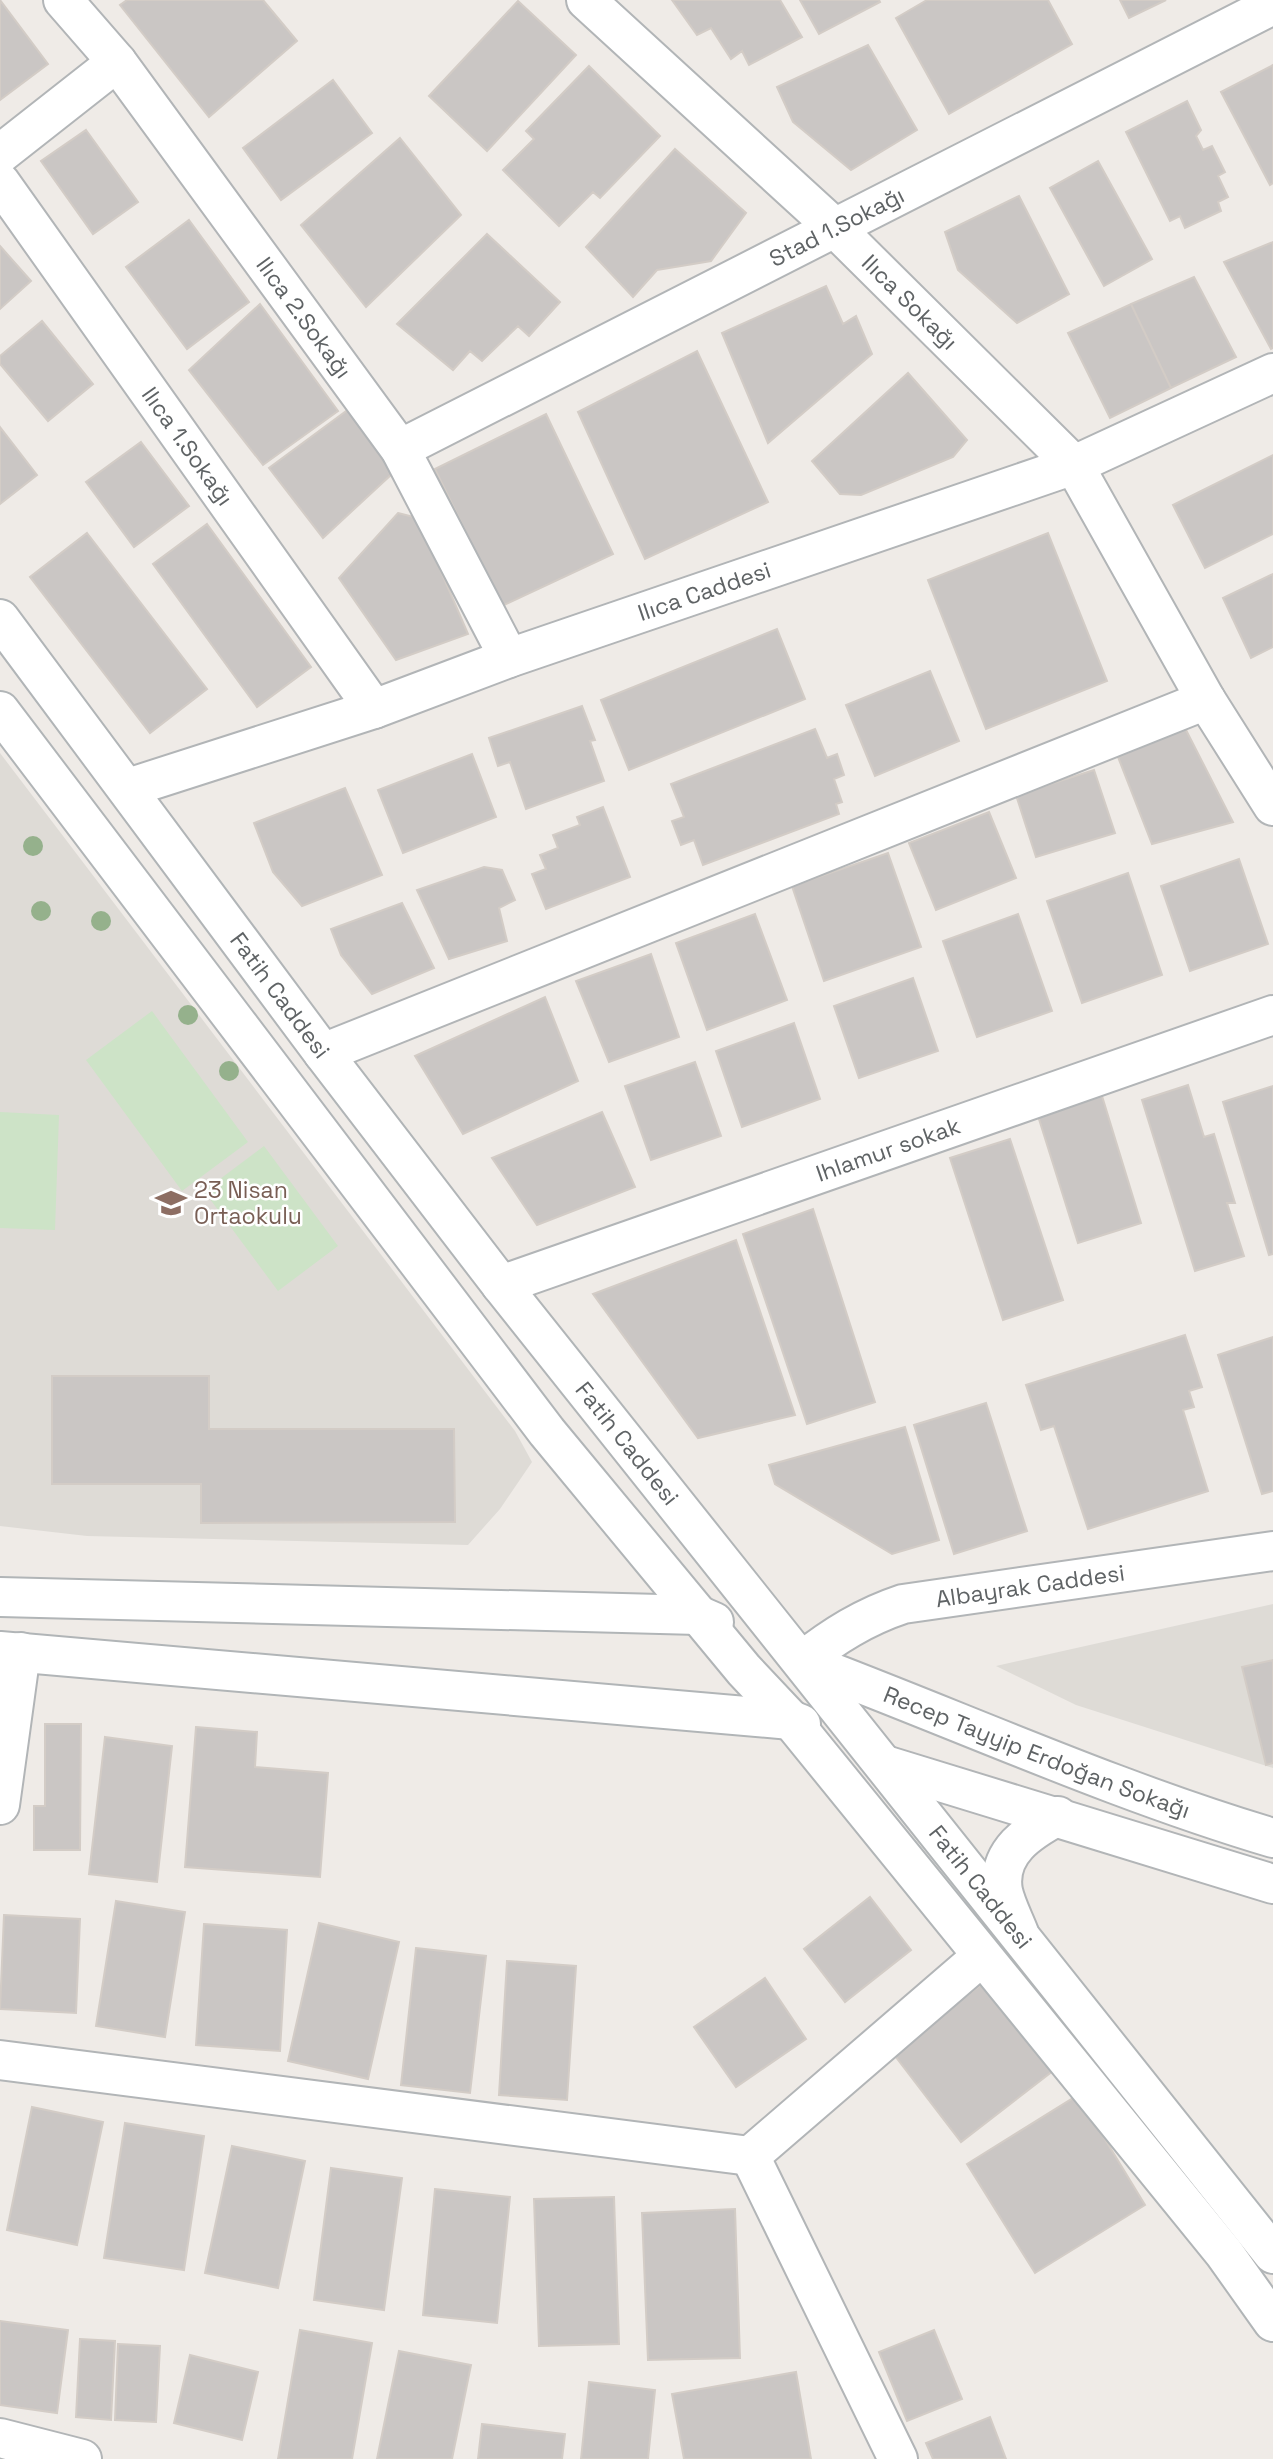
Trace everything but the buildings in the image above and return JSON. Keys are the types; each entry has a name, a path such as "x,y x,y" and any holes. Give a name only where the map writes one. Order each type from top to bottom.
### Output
{"street":[{"name":"Ilıca 2.Sokağı","path":"63,0 117,62 400,449 509,658"},
{"name":"Ilıca Sokağı","path":"586,0 835,228 1074,465 1206,700 1272,801"},
{"name":"Stad 1.Sokağı","path":"400,449 1273,5"},
{"path":"0,154 117,62"},
{"name":"Ilıca 1.Sokağı","path":"0,182 374,709"},
{"name":"Ilıca Caddesi","path":"128,788 374,709 509,658 1074,465 1273,373"},
{"name":"Fatih Caddesi","path":"0,619 323,1053 501,1284 1273,2254"},
{"path":"323,1053 1206,700"},
{"name":"Fatih Caddesi","path":"0,711 547,1432 698,1615 791,1720 1224,2253 1273,2322"},
{"name":"Ihlamur sokak","path":"501,1284 1273,1015"},
{"name":"Albayrak Caddesi","path":"802,1661 842,1630 872,1614 903,1604 1273,1551"},
{"path":"0,1597 698,1615"},
{"name":"Recep Tayyip Erdoğan Sokağı","path":"698,1615 802,1661 1108,1782 1210,1819 1273,1838"},
{"path":"0,1805 10,1652 791,1720"},
{"name":"Recep Tayyip Erdoğan Sokağı","path":"791,1720 885,1765 1273,1884"},
{"path":"1019,1933 1003,1890 1006,1864 1018,1840 1058,1816"},
{"path":"0,2060 750,2156 981,1957"},
{"path":"750,2156 898,2459"},
{"path":"0,2438 82,2459"}],"shaded area":[{"name":"23 Nisan Ortaokulu","path":"0,753 515,1431 532,1462 500,1509 468,1545 87,1536 0,1526"},
{"path":"1273,1604 1273,1768 1076,1705 996,1666"}],"green space":[{"path":"152,1011 248,1142 182,1191 86,1060"},
{"path":"0,1112 59,1115 55,1230 0,1228"},
{"path":"264,1146 338,1246 278,1291 204,1191"}],"place":[{"name":"23 Nisan Ortaokulu","path":"171,1203"}]}
